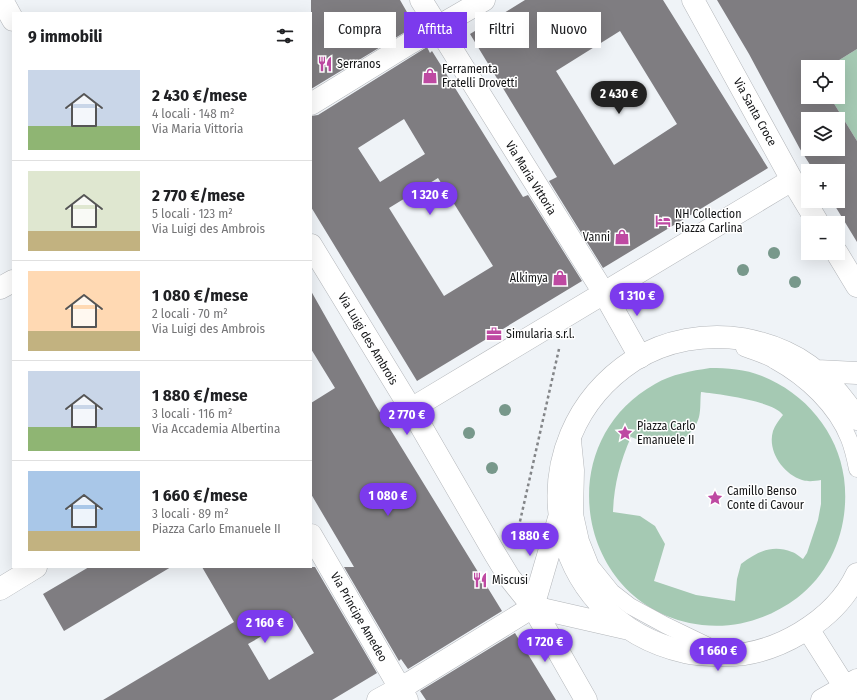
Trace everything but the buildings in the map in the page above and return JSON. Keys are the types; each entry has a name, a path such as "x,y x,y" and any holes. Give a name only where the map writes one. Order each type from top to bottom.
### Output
{"street":[{"path":"2,0 12,18"},
{"name":"Via Maria Vittoria","path":"420,0 427,12"},
{"path":"464,12 484,0"},
{"name":"Via Santa Croce","path":"693,0 792,180 814,216"},
{"path":"312,103 404,46"},
{"name":"Via Maria Vittoria","path":"450,48 604,293 640,357"},
{"path":"411,409 792,180"},
{"name":"Via Luigi des Ambrois","path":"312,247 411,409 509,577 533,607 586,700"},
{"path":"841,260 857,286"},
{"path":"0,288 12,282"},
{"path":"857,419 848,404 834,387 817,371 776,347 731,337 689,339 669,344 640,357 612,376 597,391 583,410 572,429 564,452 558,493 559,517 566,545 584,584 597,601 613,617 629,629 661,645 686,653 730,656 763,650 783,642 808,629 830,611 844,594 857,574"},
{"path":"817,371 857,373"},
{"path":"378,700 403,694 533,607 559,517"},
{"name":"Via Principe Amedeo","path":"312,537 403,694"},
{"path":"0,590 34,568"},
{"path":"533,607 629,629"},
{"path":"808,629 852,689 822,700"}],"lane":[{"path":"709,337 750,350 775,360 806,382 836,415 849,439 857,469"},
{"path":"572,429 576,470 576,514 581,541 591,566 612,592 630,606 665,625 730,656"}],"path":[{"path":"495,554 516,540 564,328 565,316"}],"green space":[{"path":"857,49 857,141 845,121 845,112 839,112 834,104 845,104 845,60 839,60"},
{"path":"710,368 736,369 762,376 778,383 805,404 817,416 835,445 841,461 845,495 842,528 837,544 830,560 810,587 787,605 764,616 740,623 715,626 702,625 660,613 627,589 604,558 592,521 590,483 599,445 621,411 661,381 682,373","holes":["701,392 732,396 758,402 778,410 783,415 773,431 772,439 772,446 778,461 795,477 807,481 821,480 821,504 818,520 807,553 803,559 796,554 778,549 765,550 753,556 741,564 737,579 735,601 696,595 654,581 665,544 655,526 640,516 613,512 618,474 631,437 647,443 658,445 678,442 689,434 697,423 700,411"]}],"place":[{"name":"Serranos","path":"325,64"},
{"name":"Ferramenta Fratelli Drovetti","path":"430,76"},
{"name":"NH Collection Piazza Carlina","path":"663,221"},
{"name":"Vanni","path":"622,237"},
{"name":"Alkimya","path":"560,278"},
{"name":"Simularia s.r.l.","path":"494,334"},
{"name":"Piazza Carlo Emanuele II","path":"625,433"},
{"name":"Camillo Benso Conte di Cavour","path":"715,498"},
{"name":"Miscusi","path":"480,580"}]}
